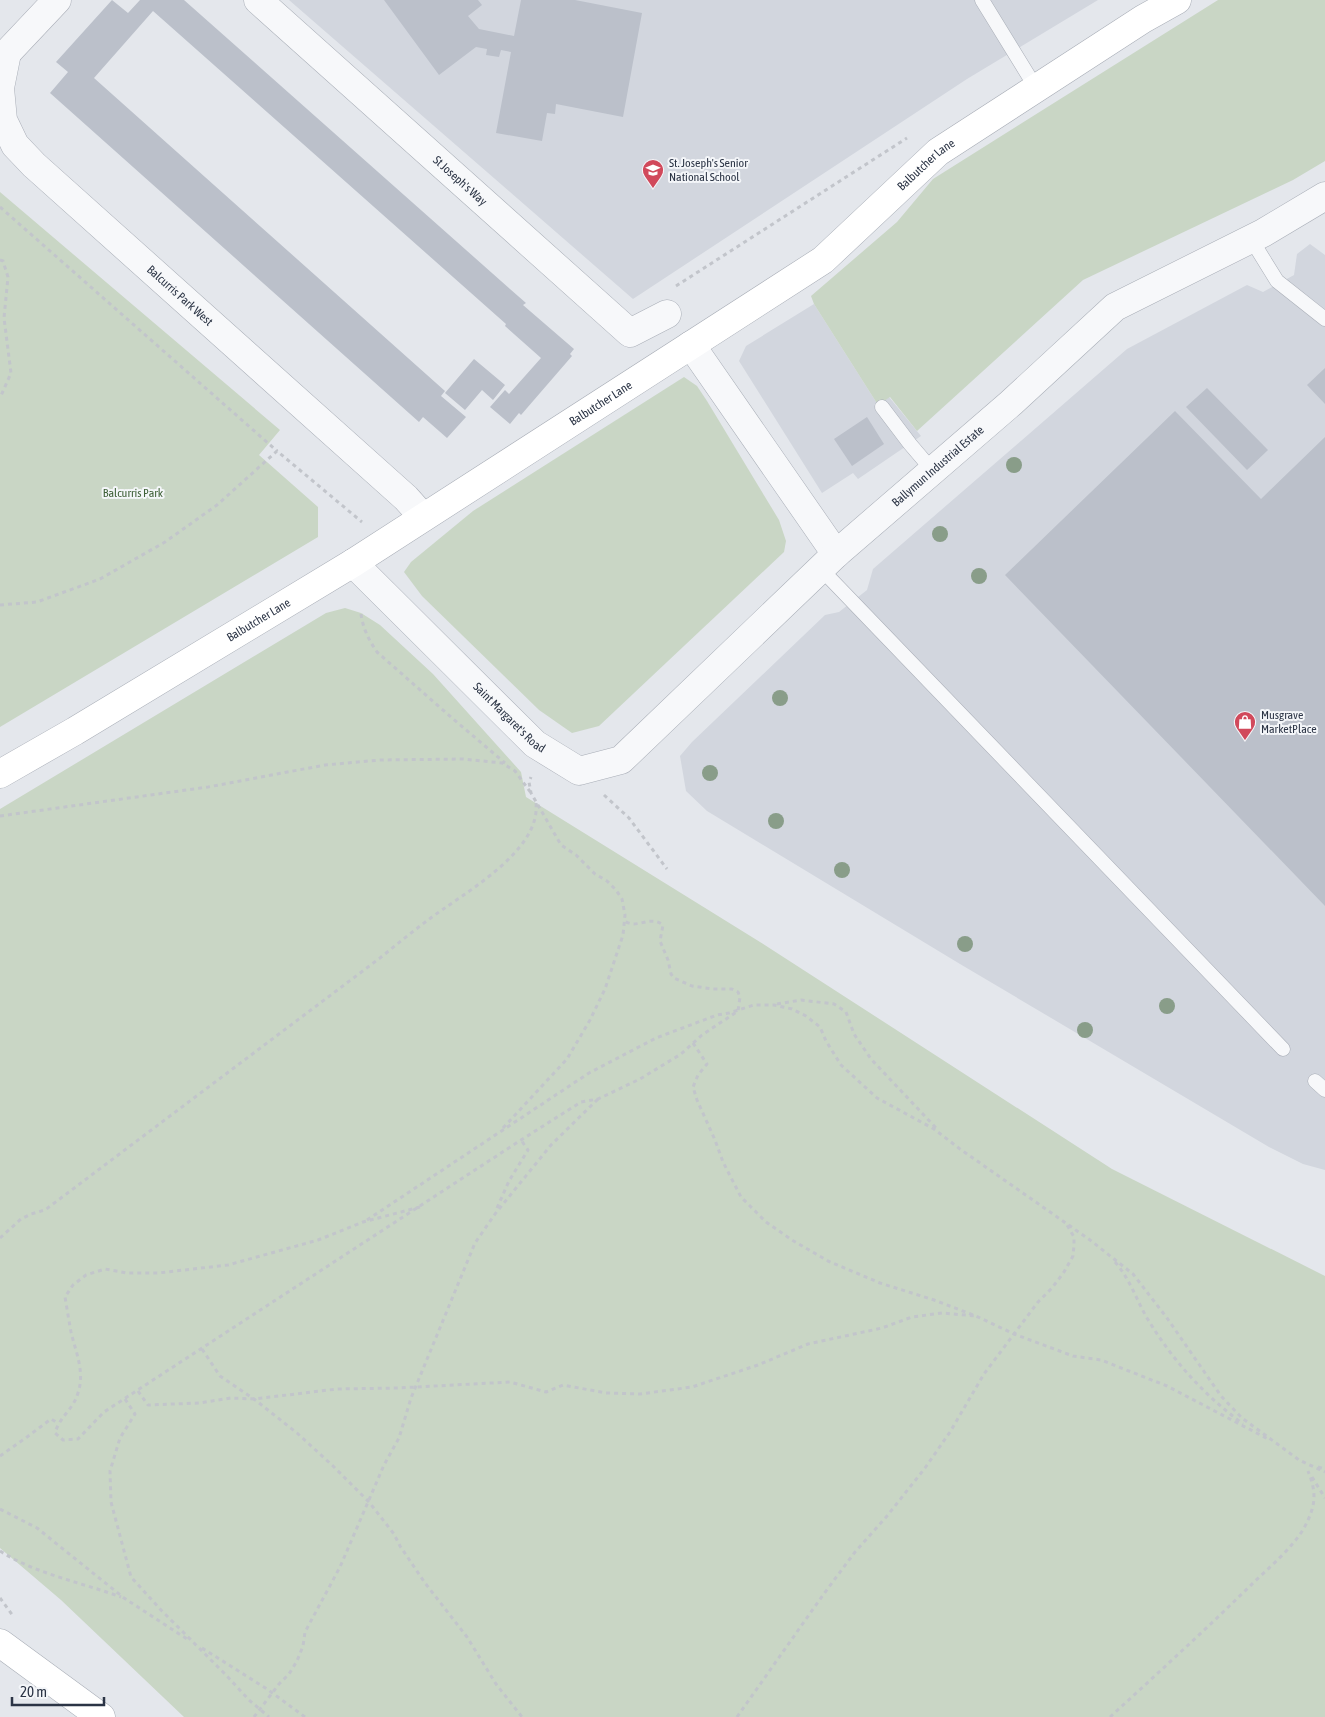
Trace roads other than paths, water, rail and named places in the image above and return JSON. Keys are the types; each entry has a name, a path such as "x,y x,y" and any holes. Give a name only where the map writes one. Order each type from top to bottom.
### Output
{"street":[{"path":"4,50 57,0"},
{"name":"St Joseph's Way","path":"258,0 630,334 667,314"},
{"name":"Balbutcher Lane","path":"0,774 75,731 353,563 423,516 823,260 938,152 1144,19 1177,0"},
{"name":"Balcurris Park West","path":"4,50 0,88 3,120 15,145 34,165 406,498 423,516"},
{"name":"Ballymun Industrial Estate","path":"579,771 621,760 828,562 1011,403 1115,307 1251,239 1325,196"},
{"path":"691,345 828,562"},
{"name":"Saint Margaret's Road","path":"353,563 535,744 579,771"},
{"path":"0,1643 101,1717"}],"lane":[{"path":"982,0 1036,88"},
{"path":"1251,239 1277,281 1325,319"},
{"path":"882,407 910,444 933,470"},
{"path":"828,562 1283,1049"}],"place":[{"name":"St. Joseph's Senior National School","path":"653,189"},
{"name":"Musgrave MarketPlace","path":"1245,741"}],"park label":[{"name":"Balcurris Park","path":"133,493"}]}
